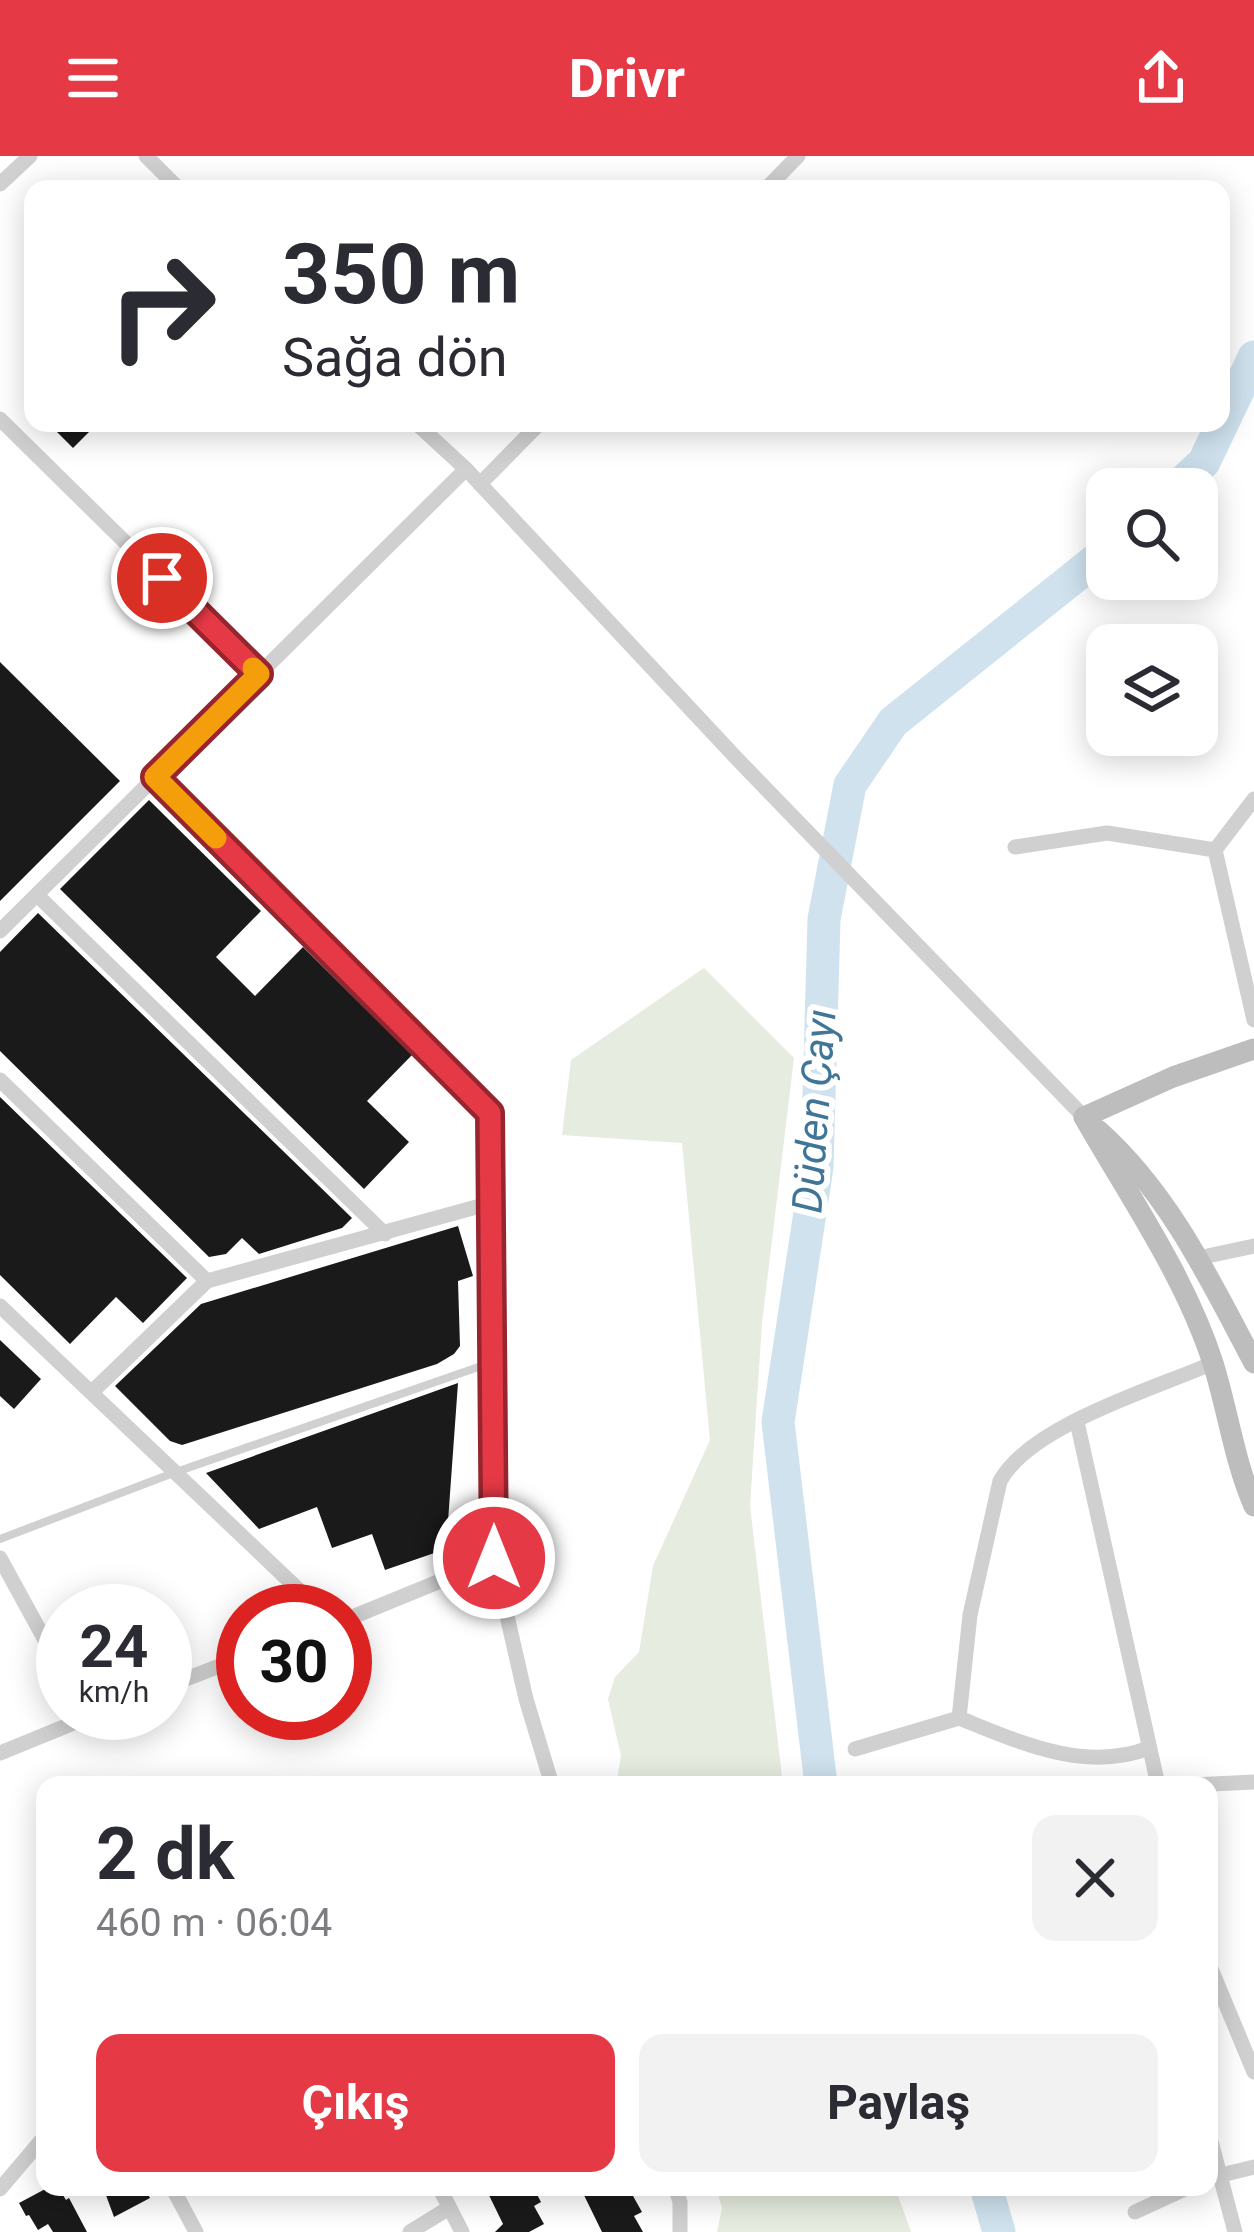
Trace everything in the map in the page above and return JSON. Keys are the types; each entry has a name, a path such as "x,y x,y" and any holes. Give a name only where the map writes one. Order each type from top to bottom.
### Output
{"main road":[{"path":"1084,1117 1173,1077 1254,1049"},
{"path":"1084,1117 1127,1156 1198,1258 1254,1363"},
{"path":"1084,1117 1175,1275 1213,1363 1242,1478 1254,1505"}],"street":[{"path":"0,184 30,156"},
{"path":"146,156 170,180"},
{"path":"775,180 798,156"},
{"path":"0,419 259,674"},
{"path":"426,432 1084,1117"},
{"path":"480,484 531,432"},
{"path":"0,932 466,469"},
{"path":"155,777 490,1113 494,1558 526,1699 549,1776"},
{"path":"1215,850 1254,799"},
{"path":"1015,847 1107,833 1215,850"},
{"path":"1215,850 1254,1020"},
{"path":"37,895 385,1234"},
{"path":"0,1080 207,1281"},
{"path":"92,1392 207,1281 491,1204"},
{"path":"1198,1258 1254,1246"},
{"path":"0,1306 293,1584"},
{"path":"959,1718 970,1615 1000,1480 1009,1465 1026,1449 1077,1422 1213,1363"},
{"path":"1077,1422 1156,1776"},
{"path":"0,1558 36,1624"},
{"path":"372,1609 494,1558"},
{"path":"855,1749 959,1718 1040,1750 1107,1758 1149,1748"},
{"path":"0,1753 36,1736"},
{"path":"1218,1784 1254,1782"},
{"path":"1218,1987 1254,2072"},
{"path":"0,2188 36,2146"},
{"path":"1218,2175 1254,2167"},
{"path":"1218,2184 1235,2232"},
{"path":"177,2196 196,2232"},
{"path":"443,2196 462,2232"},
{"path":"678,2196 680,2232"},
{"path":"1135,2212 1170,2196"},
{"path":"410,2232 449,2208"}],"lane":[{"path":"0,1539 493,1362"}],"shaded area":[{"path":"704,968 794,1058 762,1323 750,1506 782,1776 618,1776 621,1756 608,1699 615,1677 639,1652 653,1566 710,1440 682,1143 562,1135 571,1060"},
{"path":"719,2196 898,2196 911,2232 717,2232 722,2208"}],"building":[{"path":"57,432 89,432 73,448"},
{"path":"0,662 120,781 0,901"},
{"path":"149,800 261,911 216,957 255,996 303,947 412,1055 367,1101 409,1142 364,1189 60,889"},
{"path":"38,913 352,1218 342,1228 259,1254 242,1238 226,1254 209,1257 0,1051 0,952"},
{"path":"0,1097 187,1278 143,1323 116,1297 70,1344 0,1275"},
{"path":"458,1226 473,1276 458,1281 460,1346 437,1364 182,1445 170,1441 115,1386 201,1304"},
{"path":"0,1340 41,1379 14,1409 0,1396"},
{"path":"458,1383 446,1549 385,1570 372,1534 332,1548 317,1507 259,1529 206,1473"},
{"path":"36,2194 69,2198 87,2232 53,2232 48,2224 38,2230 19,2203"},
{"path":"106,2196 149,2196 150,2198 114,2217"},
{"path":"489,2196 538,2196 541,2202 534,2206 544,2224 529,2232 495,2232 503,2224"},
{"path":"584,2196 633,2196 642,2212 634,2216 643,2232 602,2232"}],"waterway":[{"name":"Düden Çayı","path":"1230,407 1254,357"},
{"name":"Düden Çayı","path":"1198,468 1218,432"},
{"name":"Düden Çayı","path":"820,1776 778,1422 817,1167 824,919 850,785 893,722 1086,568"},
{"name":"Düden Çayı","path":"989,2196 999,2232"}],"slow traffic":[{"path":"216,838 155,777 259,674 253,668"}],"route":[{"path":"162,578 259,674 155,777 490,1113 494,1558"}]}
